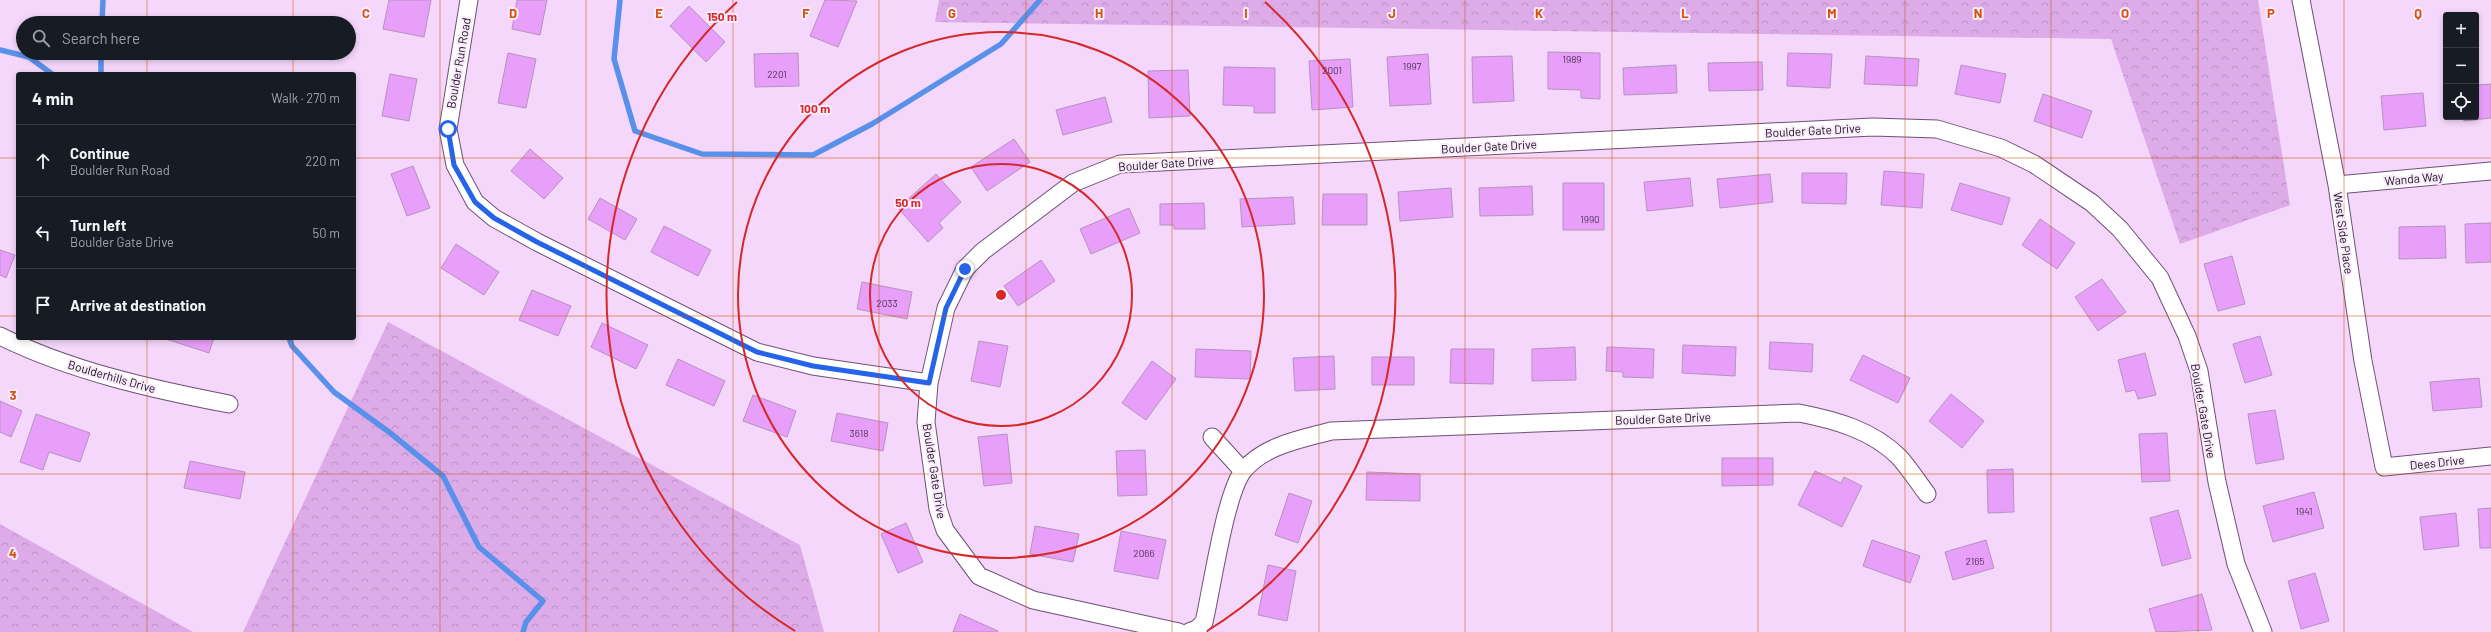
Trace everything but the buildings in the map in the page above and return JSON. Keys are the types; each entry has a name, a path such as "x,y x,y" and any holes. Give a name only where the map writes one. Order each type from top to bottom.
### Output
{"street":[{"name":"Boulder Run Road","path":"469,0 448,129 454,165 475,202 494,218 537,242 757,352 813,366 929,383"},
{"name":"West Side Place","path":"2301,0 2337,185 2363,361 2384,467"},
{"name":"Boulder Gate Drive","path":"1179,632 1033,600 979,576 945,530 938,509 926,422 929,383 946,308 965,269 983,251 1073,183 1120,164 1873,127 1937,129 2001,148 2034,164 2092,203 2120,229 2160,278 2187,336 2199,371 2217,482 2236,564 2263,632"},
{"name":"Wanda Way","path":"2337,185 2491,170"},
{"name":"Boulderhills Drive","path":"0,336 38,355 173,393 228,404"},
{"name":"Boulder Gate Drive","path":"1195,631 1204,622 1230,502 1243,471 1263,454 1287,443 1331,431 1799,413 1830,419 1866,432 1898,457 1928,494"},
{"path":"1212,437 1243,471"},
{"name":"Dees Drive","path":"2384,467 2491,456"}],"green space":[{"path":"939,0 2258,0 2290,205 2180,244 2111,39 935,22"},
{"path":"388,322 800,545 824,632 243,632"},
{"path":"0,524 193,632 0,632"}],"waterway":[{"path":"102,16 103,0"},
{"path":"620,0 614,59 635,131 702,154 813,155 872,124 1001,44 1040,0"},
{"path":"0,50 16,54"},
{"path":"33,60 49,72"},
{"path":"101,60 101,72"},
{"path":"290,340 292,346 334,392 389,432 443,476 479,547 543,601 526,622 523,632"}],"route":[{"path":"448,129 454,165 475,202 494,218 537,242 757,352 813,366 929,383 946,308 965,269"}]}
